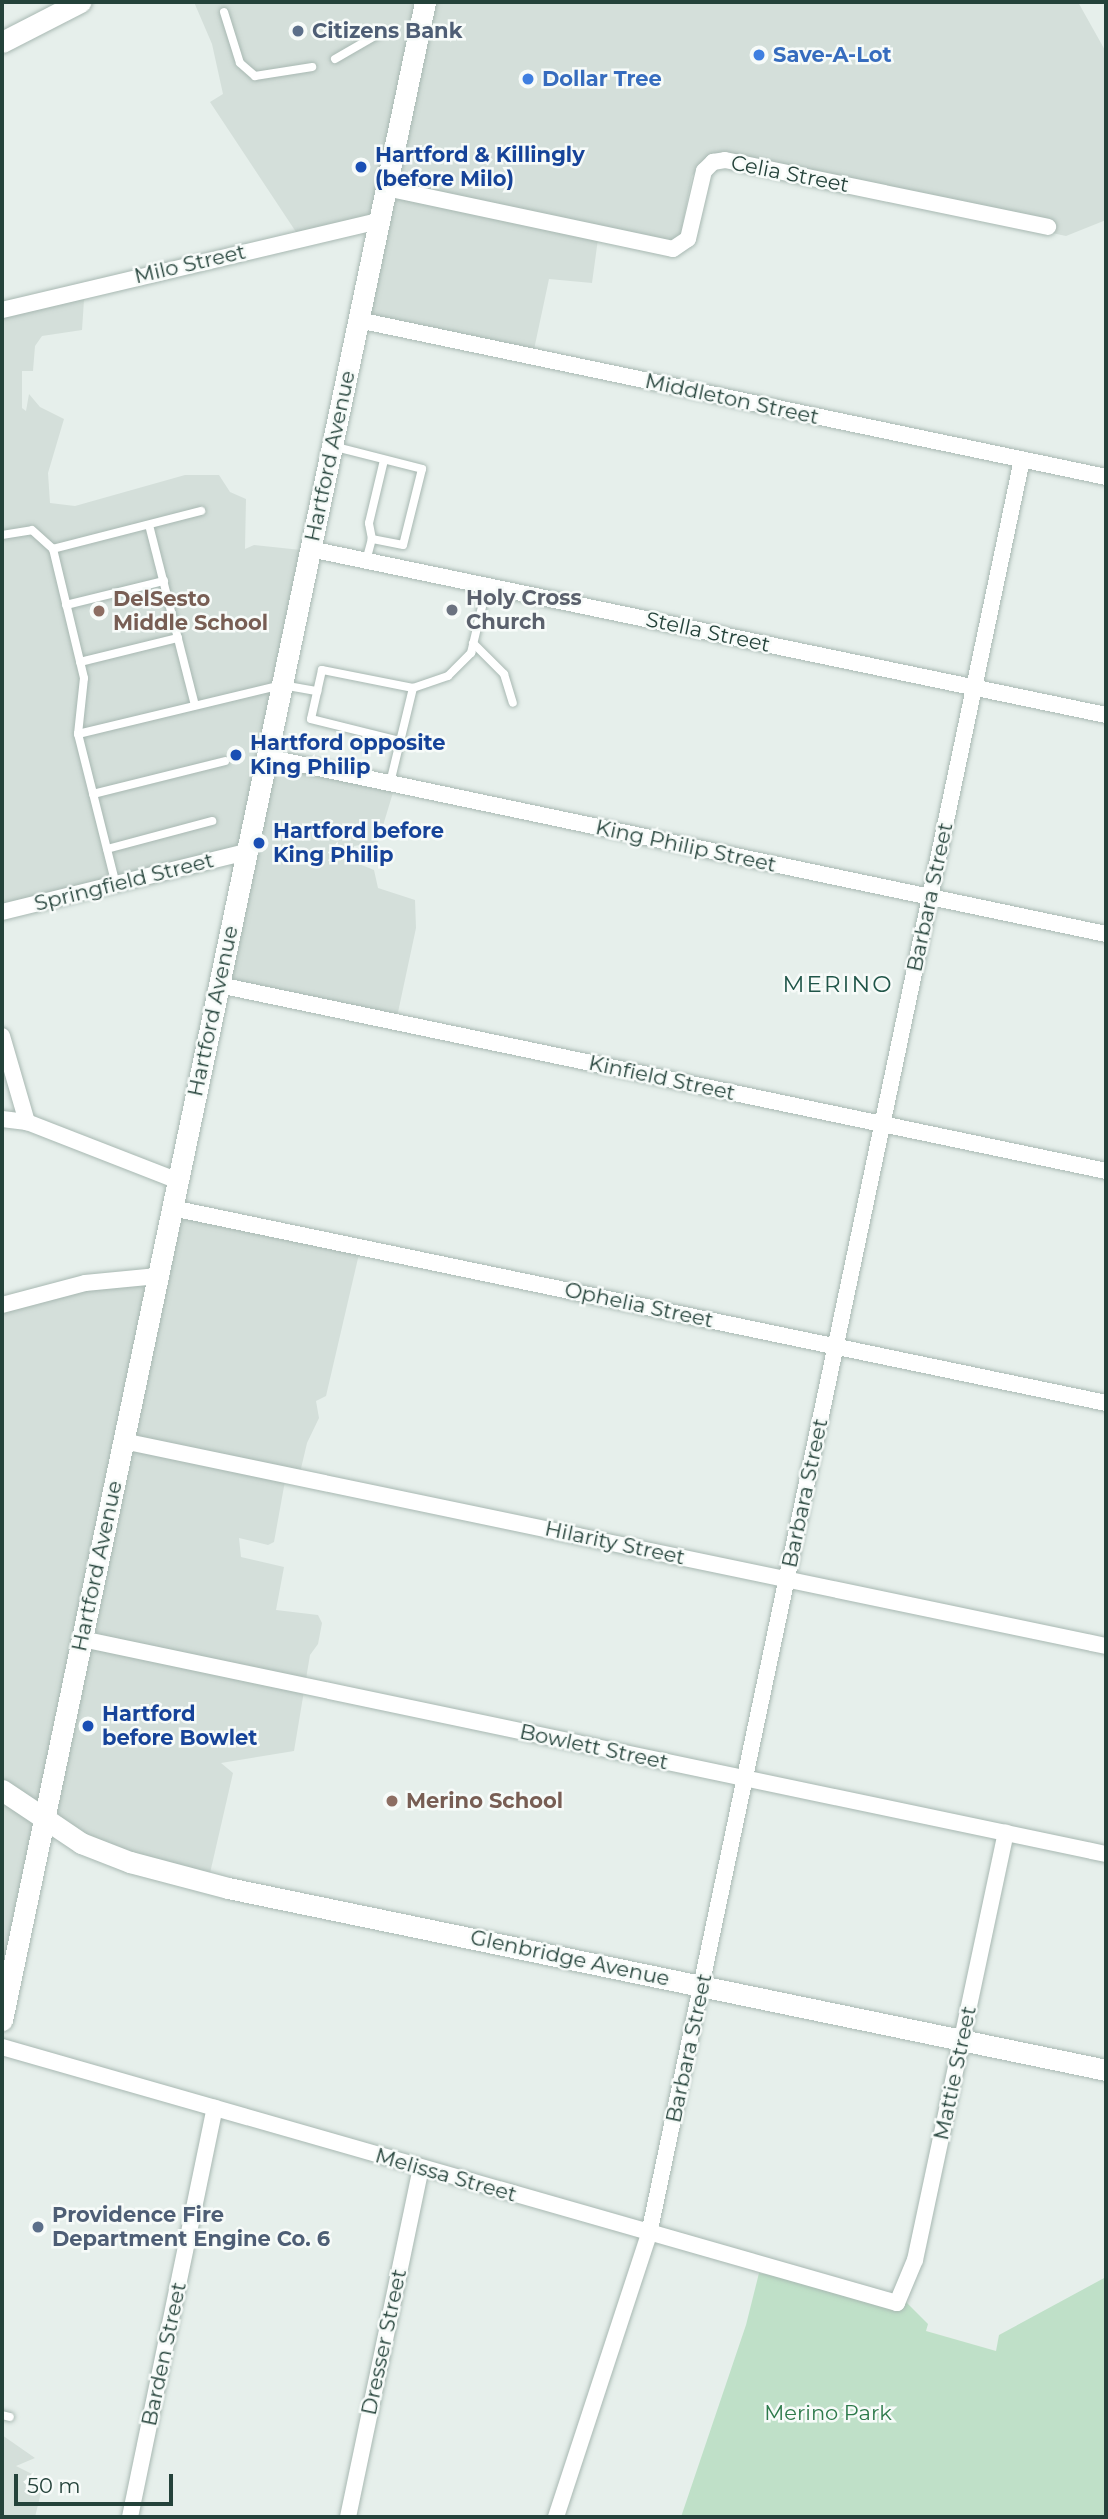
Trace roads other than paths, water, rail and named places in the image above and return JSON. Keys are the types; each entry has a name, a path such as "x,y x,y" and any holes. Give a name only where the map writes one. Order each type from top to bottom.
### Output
{"main road":[{"path":"2,41 80,2"},
{"name":"Hartford Avenue","path":"2,2020 8,1960 44,1818 425,2"},
{"name":"Glenbridge Avenue","path":"2,1790 81,1843 119,1858 228,1888 1106,2070"}],"street":[{"name":"Celia Street","path":"386,188 673,249 688,239 704,171 713,162 726,160 1048,227"},
{"name":"Milo Street","path":"2,310 379,221"},
{"name":"Middleton Street","path":"358,320 1106,477"},
{"name":"Barbara Street","path":"556,2517 649,2234 1022,460"},
{"name":"Stella Street","path":"310,549 1106,715"},
{"name":"King Philip Street","path":"267,757 1106,934"},
{"name":"Springfield Street","path":"2,912 247,852"},
{"name":"Kinfield Street","path":"219,985 1106,1171"},
{"path":"2,1035 27,1122"},
{"path":"2,1119 27,1122 178,1181"},
{"name":"Ophelia Street","path":"172,1208 1106,1403"},
{"path":"2,1304 85,1283 158,1276"},
{"name":"Hilarity Street","path":"123,1441 1106,1646"},
{"name":"Bowlett Street","path":"82,1639 1106,1854"},
{"name":"Mattie Street","path":"891,2301 897,2303 909,2281 1006,1833"},
{"name":"Melissa Street","path":"2,2047 891,2301"},
{"name":"Barden Street","path":"130,2517 215,2108"},
{"name":"Dresser Street","path":"348,2517 421,2168"}],"lane":[{"path":"224,12 240,64 256,76 312,67"},
{"path":"335,59 380,33"},
{"path":"332,446 422,468 403,545 372,539"},
{"path":"366,561 372,539 369,523 384,460"},
{"path":"53,549 201,511"},
{"path":"149,524 195,705"},
{"path":"2,535 32,530 53,549 84,678 78,734 116,885"},
{"path":"66,605 164,580"},
{"path":"400,741 311,719 322,670 413,688 448,676 471,653 487,586"},
{"path":"80,662 178,638"},
{"path":"473,643 504,674 513,703"},
{"path":"78,734 282,685 317,691"},
{"path":"390,783 413,688"},
{"path":"93,794 225,761"},
{"path":"107,849 212,821"}],"place":[{"name":"Citizens Bank","path":"298,31"},
{"name":"Save-A-Lot","path":"759,55"},
{"name":"Dollar Tree","path":"528,79"},
{"name":"Hartford & Killingly (before Milo)","path":"361,167"},
{"name":"Holy Cross Church","path":"452,610"},
{"name":"DelSesto Middle School","path":"99,611"},
{"name":"Hartford opposite King Philip","path":"236,755"},
{"name":"Hartford before King Philip","path":"259,843"},
{"name":"Hartford before Bowlet","path":"88,1726"},
{"name":"Merino School","path":"392,1801"},
{"name":"Providence Fire Department Engine Co. 6","path":"38,2227"}],"district":[{"name":"MERINO","path":"838,984"}],"park label":[{"name":"Merino Park","path":"828,2413"}]}
